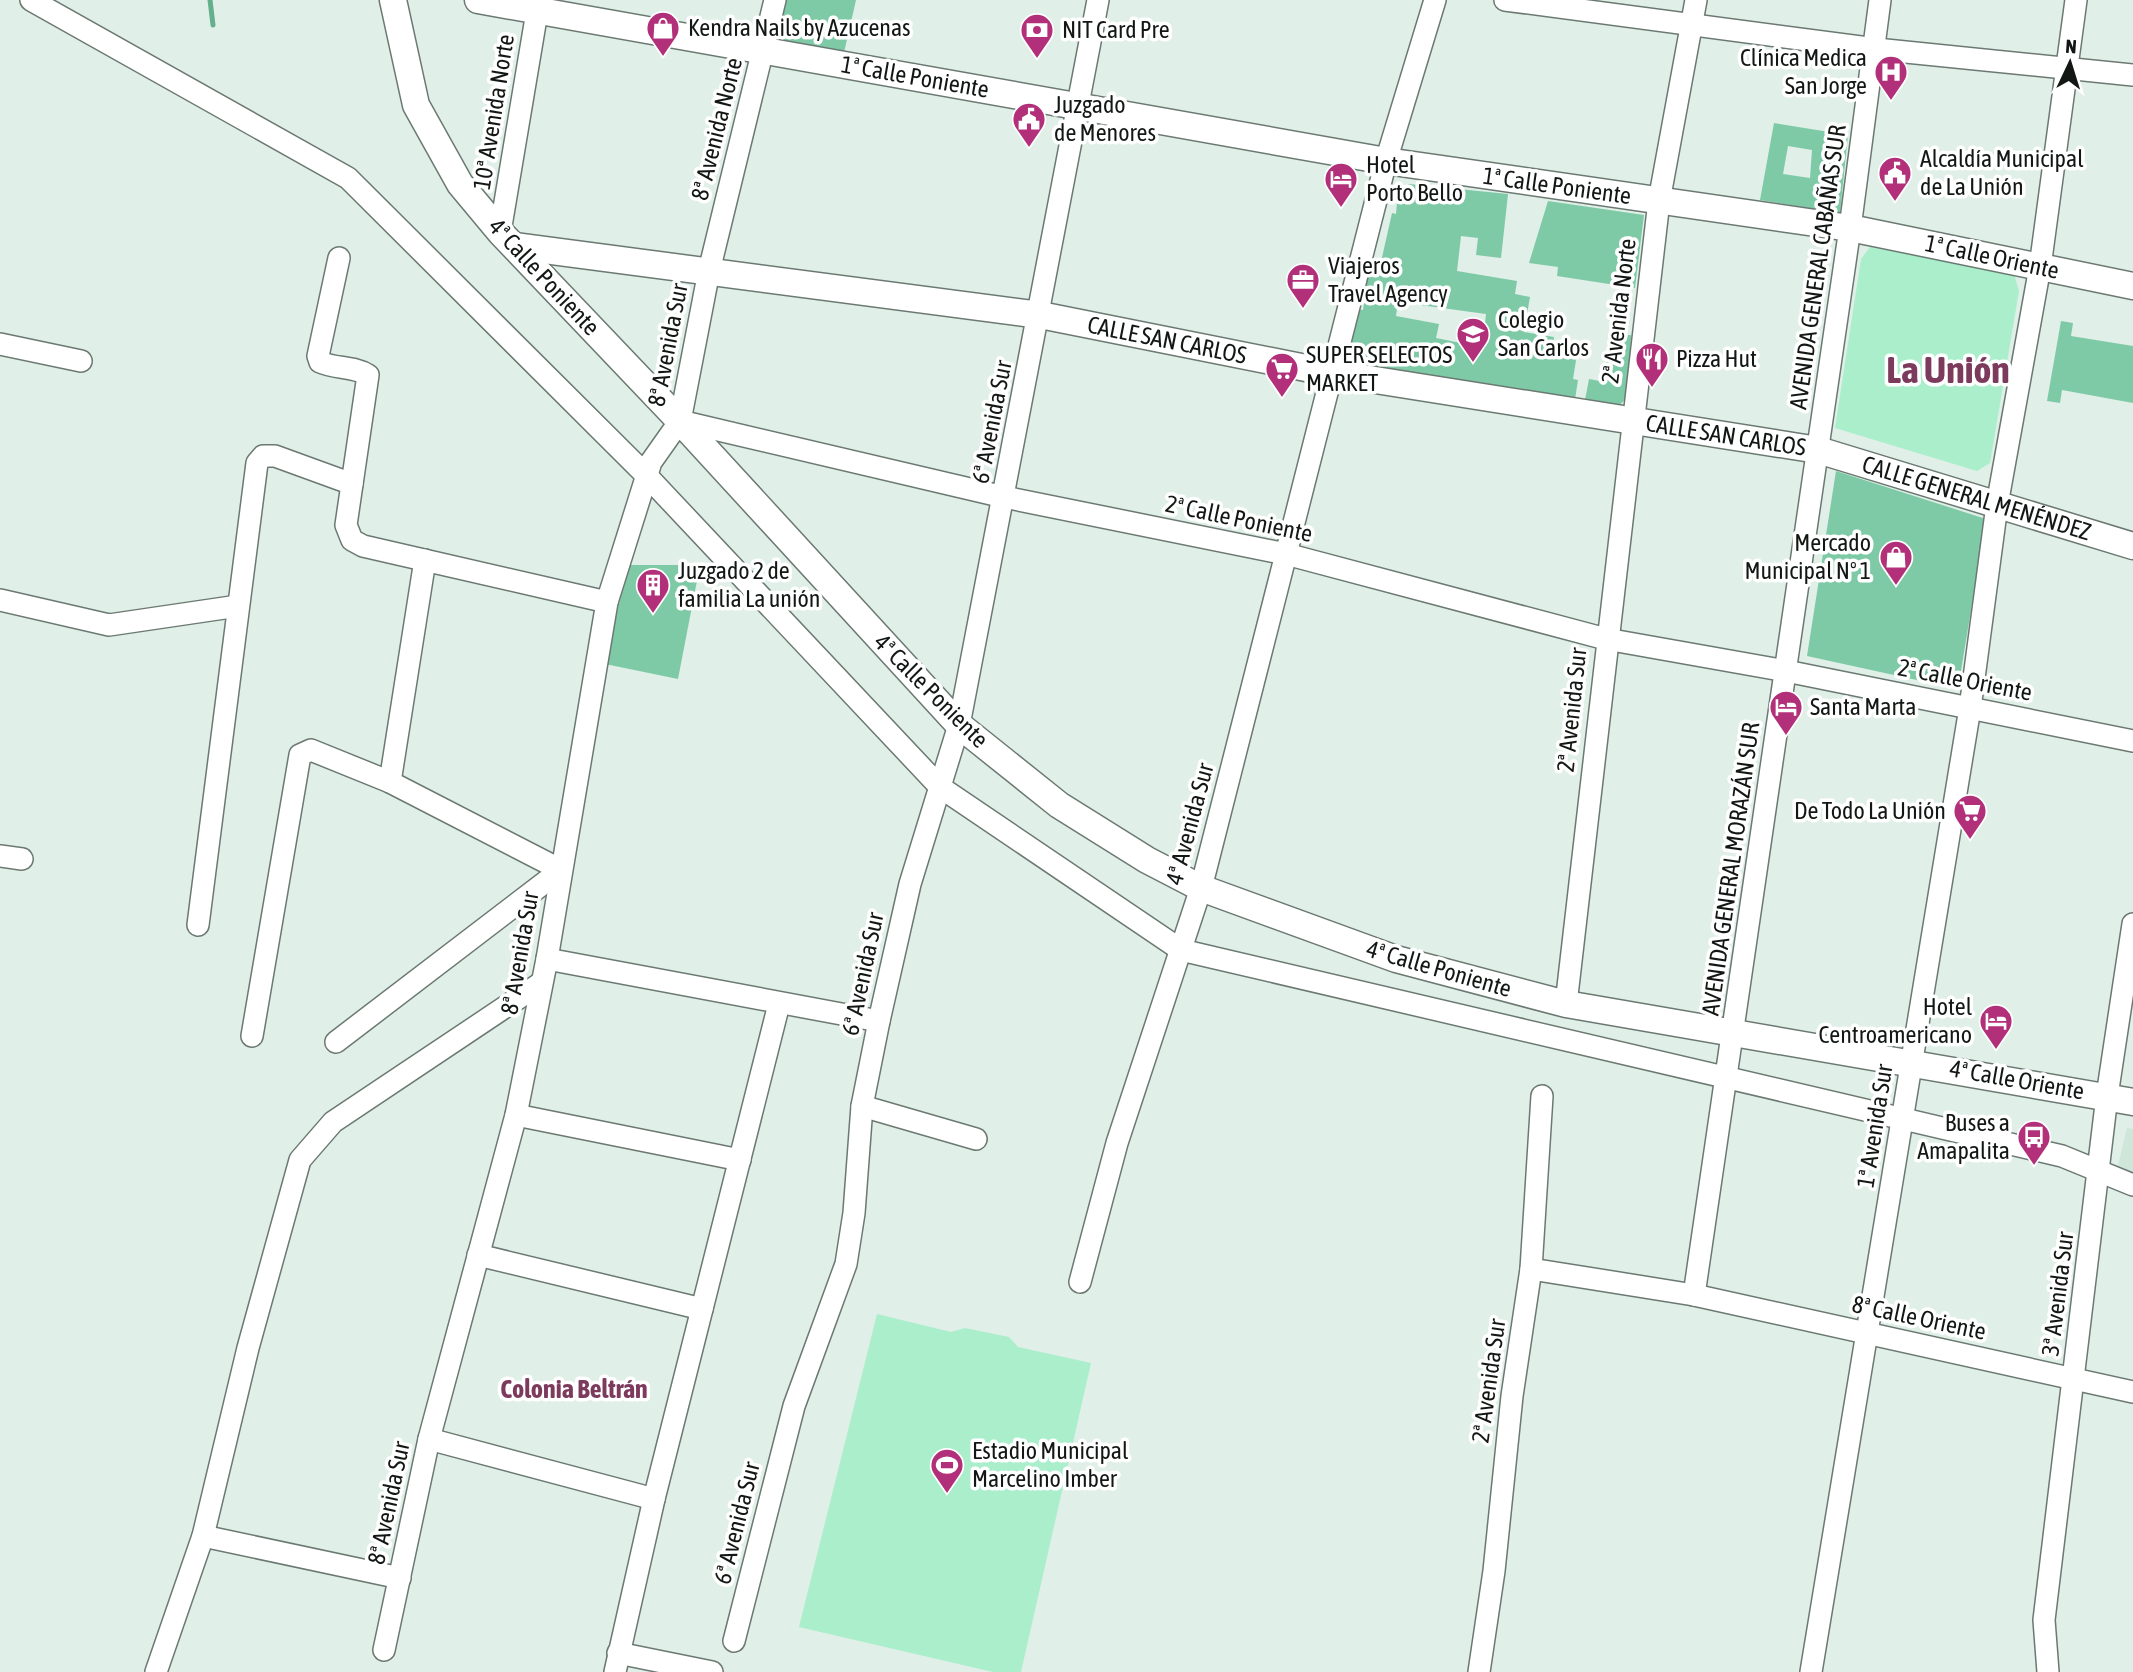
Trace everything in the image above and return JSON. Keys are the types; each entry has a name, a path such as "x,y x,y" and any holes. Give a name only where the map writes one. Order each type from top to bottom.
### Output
{"main road":[{"name":"4ª Calle Poniente","path":"393,0 406,73 426,128 460,184 507,239 680,421 958,725 1059,805 1147,860 1201,888 1383,955 1566,1004 1735,1032"},
{"name":"1ª Calle Poniente","path":"478,0 538,5 763,50 1386,161 1850,229"},
{"name":"1ª Calle Oriente","path":"1850,229 2133,286"},
{"name":"CALLE SAN CARLOS","path":"507,239 709,271 1040,315 1331,373 1818,450"},
{"name":"CALLE GENERAL MENÉNDEZ","path":"1818,450 2133,547"},
{"name":"4ª Calle Oriente","path":"1735,1032 2133,1101"}],"street":[{"path":"31,0 348,178 647,476 940,787 1181,950 2062,1156 2133,1185"},
{"name":"8ª Avenida Norte","path":"709,271 775,0"},
{"name":"6ª Avenida Sur","path":"734,1641 794,1406 846,1264 854,1213 862,1106 910,884 958,725 1040,315 1098,0"},
{"name":"4ª Avenida Sur","path":"1080,1282 1117,1143 1201,888 1386,161 1436,0"},
{"path":"1505,0 1876,49 2133,75"},
{"name":"2ª Avenida Norte","path":"1633,422 1659,201 1696,0"},
{"name":"AVENIDA GENERAL CABAÑAS SUR","path":"1818,450 1876,49 1880,0"},
{"name":"1ª Avenida Sur","path":"1811,1672 1970,708 1997,505 2040,267 2076,0"},
{"name":"10ª Avenida Norte","path":"507,239 538,5"},
{"path":"340,258 318,356 320,362 327,365 362,371 368,375 346,526 352,540 363,546 607,602"},
{"name":"8ª Avenida Sur","path":"384,1650 429,1439 516,1115 547,959 607,602 651,462 680,421 709,271"},
{"path":"0,344 81,361"},
{"name":"2ª Calle Poniente","path":"680,421 1004,497 1286,554 1606,639 1786,671"},
{"name":"2ª Avenida Sur","path":"1566,1004 1633,422"},
{"name":"AVENIDA GENERAL MORAZÁN SUR","path":"1694,1295 1735,1032 1818,450"},
{"path":"198,925 257,463 264,456 275,456 352,484"},
{"path":"390,782 425,560"},
{"path":"0,600 109,625 238,606"},
{"name":"2ª Calle Oriente","path":"1786,671 2133,741"},
{"path":"253,1036 300,755 311,750 390,782 561,870 337,1042"},
{"path":"0,856 22,859"},
{"name":"3ª Avenida Sur","path":"2048,1672 2044,1620 2100,1172 2107,1096 2133,924"},
{"path":"547,959 879,1021"},
{"path":"156,1672 203,1536 251,1335 300,1160 333,1122 541,983"},
{"path":"712,1672 617,1663 654,1499 779,1004"},
{"name":"2ª Avenida Sur","path":"1479,1672 1493,1581 1512,1396 1531,1269 1542,1096"},
{"path":"862,1106 976,1139"},
{"path":"516,1115 740,1160"},
{"path":"478,1255 702,1309"},
{"name":"8ª Calle Oriente","path":"1531,1269 1694,1295 2133,1392"},
{"path":"429,1439 654,1499"},
{"path":"203,1536 400,1578"}],"shaded area":[{"path":"2127,1128 2133,1129 2133,1180 2116,1174"}],"green space":[{"path":"1870,247 2014,274 2019,291 1990,463 1977,471 1835,428 1861,259"},
{"name":"Estadio Municipal Marcelino Imber","path":"877,1314 951,1332 965,1328 1009,1337 1018,1347 1091,1363 1021,1672 993,1672 799,1627"}],"building":[{"path":"781,0 856,0 843,57 771,41"},
{"path":"1774,123 1848,135 1840,213 1760,200","holes":["1788,146 1812,150 1810,178 1783,174"]},
{"path":"1409,184 1508,194 1501,258 1476,255 1478,238 1461,236 1457,271 1517,281 1515,294 1530,297 1524,332 1554,337 1553,344 1578,348 1573,379 1578,380 1575,399 1346,362 1355,309 1363,310 1370,260 1381,262 1392,213 1396,214 1398,192","holes":["1398,302 1486,314 1485,323 1465,320 1461,343 1436,338 1439,324 1396,316"]},
{"path":"1548,201 1644,215 1635,288 1557,276 1558,267 1529,263"},
{"path":"2061,321 2073,323 2071,336 2133,346 2133,403 2062,390 2060,403 2047,401"},
{"path":"1631,335 1629,395 1619,406 1585,400 1589,379 1605,382 1609,336"},
{"name":"Mercado Municipal Nº 1","path":"1836,471 1986,519 1958,689 1807,656"},
{"name":"Juzgado 2 de familia La unión","path":"628,565 700,565 678,679 605,664"}],"waterway":[{"path":"210,0 213,25"}],"place":[{"name":"Kendra Nails by Azucenas","path":"663,58"},
{"name":"NIT Card Pre","path":"1037,60"},
{"name":"Clínica Medica San Jorge","path":"1891,102"},
{"name":"Juzgado de Menores","path":"1029,149"},
{"name":"Alcaldía Municipal de La Unión","path":"1895,203"},
{"name":"Hotel Porto Bello","path":"1341,209"},
{"name":"Viajeros Travel Agency","path":"1303,310"},
{"name":"Colegio San Carlos","path":"1473,364"},
{"name":"Pizza Hut","path":"1652,389"},
{"name":"SUPER SELECTOS MARKET","path":"1282,399"},
{"name":"Mercado Municipal Nº 1","path":"1896,587"},
{"name":"Juzgado 2 de familia La unión","path":"653,615"},
{"name":"Santa Marta","path":"1786,737"},
{"name":"De Todo La Unión","path":"1970,841"},
{"name":"Hotel Centroamericano","path":"1996,1051"},
{"name":"Buses a Amapalita","path":"2034,1167"},
{"name":"Estadio Municipal Marcelino Imber","path":"947,1495"}],"district":[{"name":"La Unión","path":"1948,370"},
{"name":"Colonia Beltrán","path":"574,1389"}]}
